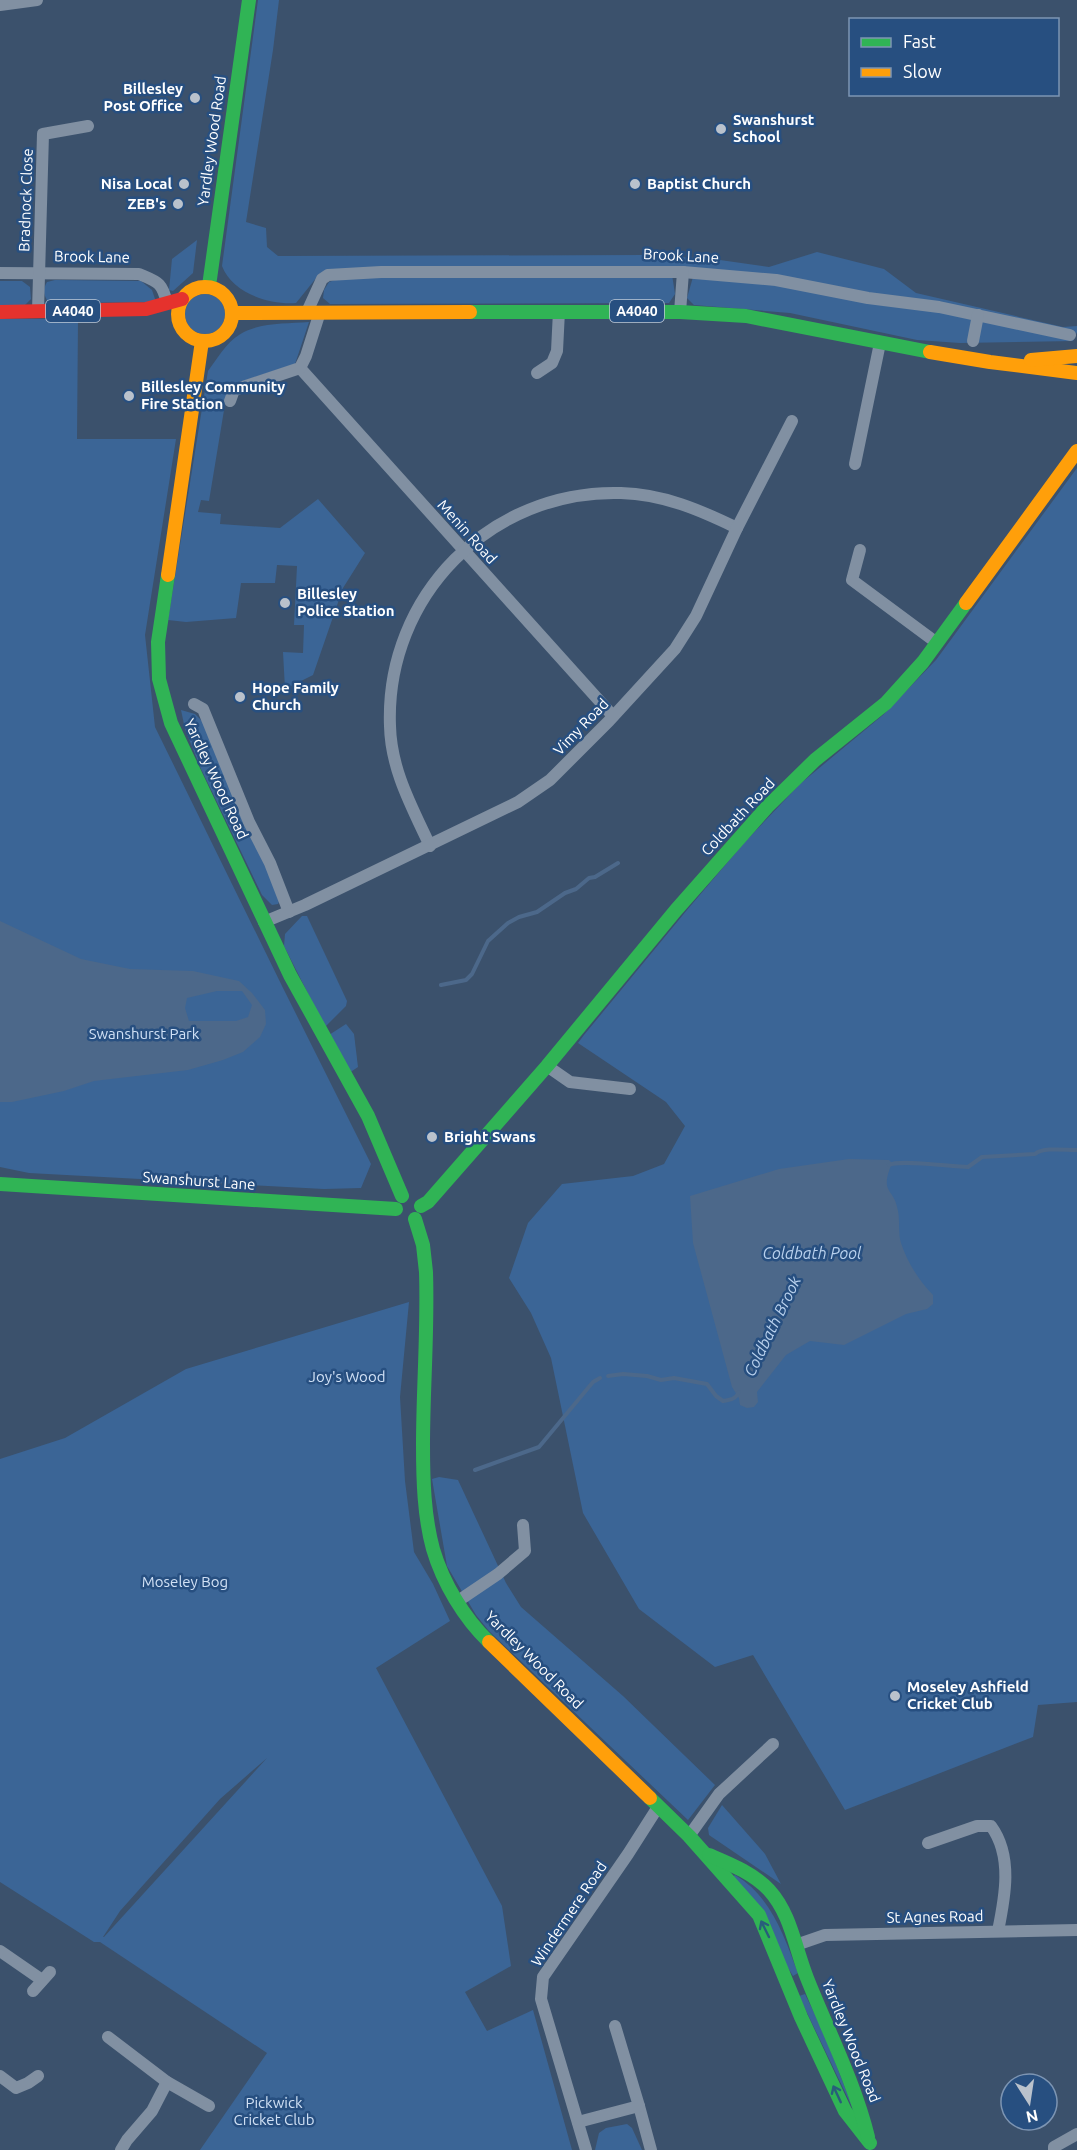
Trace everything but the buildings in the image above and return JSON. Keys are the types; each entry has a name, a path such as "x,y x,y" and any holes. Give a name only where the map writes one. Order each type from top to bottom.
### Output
{"main road":[{"name":"Yardley Wood Road","path":"209,286 249,0"},
{"path":"209,286 226,295 233,313 231,325 224,334 213,340 202,341 189,336 180,325 178,312 182,299 193,289 209,286"},
{"name":"A4040","path":"0,312 146,309 182,299"},
{"name":"A4040","path":"146,309 167,316 180,325"},
{"name":"A4040","path":"233,313 559,311 680,312 746,316 990,362 1077,373"},
{"name":"Yardley Wood Road","path":"202,341 158,642 159,679 171,723 264,922 290,975 368,1116 402,1196"},
{"name":"A4040","path":"990,362 1077,356"},
{"name":"Coldbath Road","path":"422,1206 428,1202 547,1066 676,910 767,807 815,760 886,703 923,662 1077,451"},
{"name":"Swanshurst Lane","path":"0,1184 396,1209"},
{"path":"402,1196 416,1196 420,1199 421,1213 415,1219 404,1219 399,1216 396,1209 398,1200 402,1196"},
{"name":"Yardley Wood Road","path":"415,1219 423,1239 426,1273 423,1464 428,1521 440,1570 479,1632 706,1853 734,1889 759,1915 845,2111 871,2146"},
{"name":"Yardley Wood Road","path":"706,1853 753,1877 782,1906 806,1975 861,2107 871,2146"},
{"path":"788,1983 806,1975"}],"street":[{"path":"0,5 37,0"},
{"name":"Bradnock Close","path":"38,311 44,134 88,126"},
{"name":"Brook Lane","path":"314,312 322,279 328,275 393,272 683,272 776,280 868,298 939,307 1070,335"},
{"path":"680,312 683,272"},
{"name":"Brook Lane","path":"0,273 139,274 160,282 168,303"},
{"path":"537,373 552,363 557,351 559,311"},
{"path":"230,401 234,390 300,368 306,356 314,312"},
{"path":"972,341 978,315"},
{"path":"855,464 880,343"},
{"name":"Menin Road","path":"300,368 613,716"},
{"name":"Vimy Road","path":"264,922 430,846 518,802 550,780 675,649 696,616 737,528 792,420"},
{"path":"430,846 398,774 391,735 394,672 408,629 432,586 463,550 490,530 525,511 556,499 586,495 622,493 658,498 694,507 737,528"},
{"path":"860,550 852,580 937,643"},
{"name":"Yardley Wood Road","path":"194,705 203,709 290,912"},
{"path":"547,1066 570,1082 630,1089"},
{"path":"458,1601 498,1575 525,1551 523,1525"},
{"path":"689,1836 719,1794 772,1744"},
{"name":"Windermere Road","path":"586,2150 541,1999 543,1977 658,1807"},
{"path":"928,1843 977,1826 992,1826 999,1837 1004,1858 1004,1903 998,1931"},
{"name":"St Agnes Road","path":"796,1946 825,1935 1077,1930"},
{"path":"0,1950 46,1976 33,1991"},
{"path":"615,2026 651,2150"},
{"path":"108,2037 167,2082 209,2106"},
{"path":"0,2076 16,2088 38,2076"},
{"path":"121,2150 152,2111 167,2082"},
{"path":"578,2122 639,2106"},
{"path":"1054,2150 1054,2147 1077,2134"}],"green space":[{"path":"258,0 279,0 246,222 266,228 267,247 278,256 646,255 713,259 769,267 817,252 884,269 916,293 1063,327 1077,326 1077,332 1073,341 960,343 917,340 790,313 694,305 687,298 695,270 671,268 675,294 669,303 330,304 323,298 324,290 329,282 341,278 317,277 296,303 274,302 253,295 234,283 222,266"},
{"path":"197,240 193,273 173,291 169,290 172,259"},
{"path":"55,280 141,281 152,290 156,302 49,303 44,288 47,282"},
{"path":"0,281 22,281 30,287 31,299 25,305 0,306"},
{"path":"205,294 213,295 219,300 224,306 224,322 219,328 213,333 205,334 197,333 191,328 186,322 185,314 186,306 191,300 197,295"},
{"name":"Swanshurst Park","path":"0,319 78,319 77,439 176,439 145,635 155,727 371,1164 361,1188 324,1189 29,1173 0,1167"},
{"path":"309,322 295,364 228,386 209,501 201,500 198,512 221,514 220,524 280,528 318,499 365,553 343,588 313,675 285,689 283,652 303,653 304,625 294,625 297,566 277,565 275,583 241,583 236,618 186,622 168,620 208,371 230,342 247,331 273,324"},
{"path":"1077,468 1077,1702 1038,1705 1033,1737 845,1810 753,1655 715,1667 639,1609 583,1513 551,1358 531,1313 509,1278 528,1223 562,1184 633,1176 664,1164 685,1126 666,1102 578,1043 744,843 800,784 883,715 936,660"},
{"path":"181,710 195,714 207,726 281,897 278,904 272,905 262,895 201,769 185,729"},
{"path":"302,916 307,916 347,1001 346,1006 325,1027 284,946 285,934"},
{"path":"346,1024 354,1034 358,1067 349,1073 329,1035"},
{"path":"409,1302 400,1397 405,1481 414,1552 433,1584 450,1621 376,1668 502,1906 511,1966 465,1992 487,2031 533,2010 572,2150 200,2150 267,2053 100,1942 94,1942 0,1882 0,1459 65,1438 186,1369","holes":["267,1758 104,1937 120,1911 220,1799"]},
{"path":"439,1477 458,1480 506,1583 521,1607 623,1696 715,1785 688,1820 489,1631 476,1615 447,1566 432,1479"},
{"path":"722,1805 765,1854 781,1884 709,1835 708,1828"},
{"path":"735,1875 758,1894 767,1905 781,1931 798,1973 793,1976 732,1877"},
{"path":"805,1994 823,2031 854,2111 799,1996"},
{"path":"627,2124 632,2128 642,2150 595,2150 599,2133 606,2128"}],"water":[{"path":"0,921 81,959 130,969 193,971 239,981 265,1010 266,1024 260,1037 243,1052 223,1060 188,1070 94,1081 64,1091 12,1102 0,1102","holes":["217,991 242,991 252,1005 248,1017 236,1021 189,1021 185,1008 187,998"]},
{"name":"Coldbath Pool","path":"849,1159 889,1160 892,1163 887,1186 894,1197 898,1211 901,1243 914,1271 933,1295 933,1304 927,1309 906,1314 844,1345 810,1341 786,1355 757,1392 758,1402 754,1407 747,1408 740,1405 739,1398 732,1387 693,1243 690,1196 779,1169"}],"waterway":[{"path":"441,985 466,980 472,974 488,941 508,923 537,912 565,893 576,889 589,878 595,877 618,863"},
{"name":"Coldbath Brook","path":"889,1165 915,1163 968,1167 982,1157 1035,1154 1049,1150 1077,1150"},
{"name":"Coldbath Brook","path":"608,1376 623,1374 661,1380 674,1378 707,1384 723,1401 734,1398 739,1392"},
{"name":"Coldbath Brook","path":"475,1470 539,1447 593,1382 600,1378"}],"traffic: fast":[{"path":"209,286 249,0"},
{"path":"470,312 680,312 746,316 930,352"},
{"path":"168,575 158,642 159,679 171,723 290,975 368,1116 402,1196"},
{"path":"421,1206 428,1202 547,1066 676,910 767,807 815,760 886,703 923,662 966,603"},
{"path":"0,1184 396,1209"},
{"path":"415,1219 423,1245 426,1272 423,1458 428,1524 437,1562 449,1587 463,1611 489,1642"},
{"path":"650,1798 689,1836 759,1915 801,2017 845,2111 870,2143"},
{"path":"709,1855 756,1879 769,1890 783,1910 807,1978 848,2076 868,2137"}],"traffic: slow":[{"path":"200,287 210,287 220,291 228,299 232,314 228,329 220,337 210,341 200,341 190,337 182,329 178,319 178,309 182,299 190,291 200,287"},
{"path":"233,313 470,312"},
{"path":"168,575 202,341"},
{"path":"930,352 1077,373"},
{"path":"1031,360 1077,356"},
{"path":"966,603 1077,451"},
{"path":"489,1642 650,1798"}],"traffic: jam":[{"path":"0,312 146,309 182,299"}],"place":[{"name":"Billesley Post Office","path":"195,98"},
{"name":"Swanshurst School","path":"721,129"},
{"name":"Nisa Local","path":"184,184"},
{"name":"Baptist Church","path":"635,184"},
{"name":"ZEB's","path":"178,204"},
{"name":"Billesley Community Fire Station","path":"129,396"},
{"name":"Billesley Police Station","path":"285,603"},
{"name":"Hope Family Church","path":"240,697"},
{"name":"Bright Swans","path":"432,1137"},
{"name":"Moseley Ashfield Cricket Club","path":"895,1696"}],"park label":[{"name":"Joy's Wood","path":"347,1377"},
{"name":"Moseley Bog","path":"185,1582"},
{"name":"Pickwick Cricket Club","path":"274,2112"}]}
